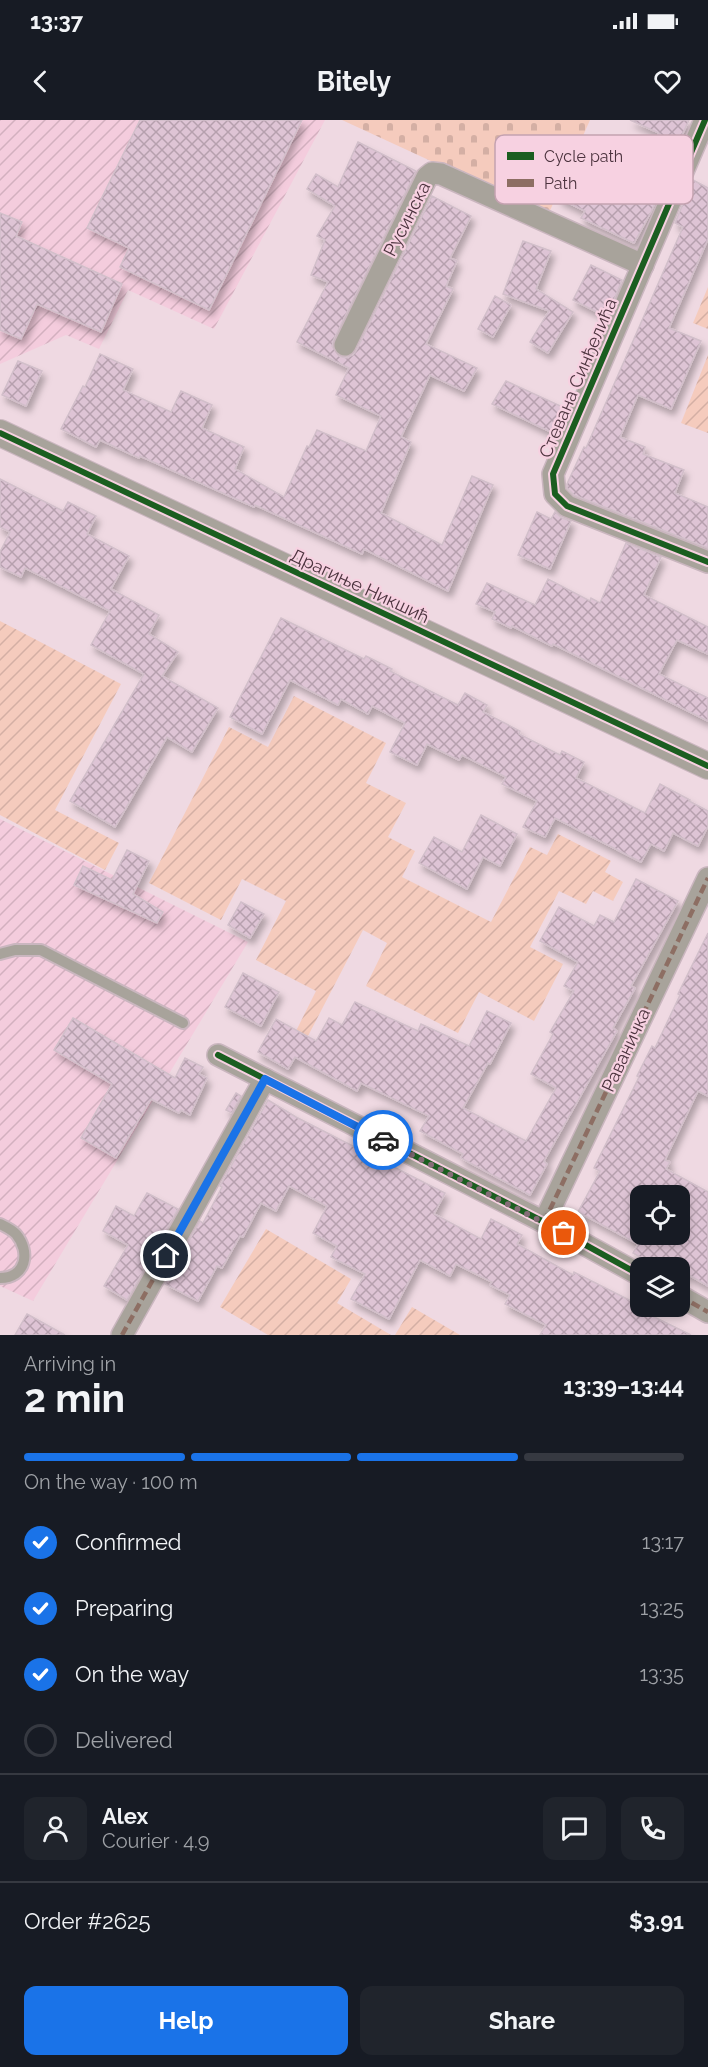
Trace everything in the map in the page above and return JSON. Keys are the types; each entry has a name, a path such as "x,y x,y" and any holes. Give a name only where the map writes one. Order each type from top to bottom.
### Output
{"street":[{"name":"Стевана Синђелића","path":"693,148 705,120"},
{"name":"Русинска","path":"345,345 427,177 432,173 441,174 495,198"},
{"name":"Русинска","path":"508,204 643,265"},
{"name":"Стевана Синђелића","path":"669,204 553,474 555,494 567,506 708,562"},
{"name":"Драгиње Никшић","path":"0,433 708,766"},
{"name":"Раваничка","path":"544,1222 708,878"},
{"path":"218,1055 544,1222 630,1269"},
{"path":"122,1335 265,1079"},
{"path":"690,1302 708,1312"}],"lane":[{"path":"0,954 15,950 41,950 183,1023"},
{"path":"0,1224 17,1236 24,1251 19,1274 0,1278"}],"shaded area":[{"path":"0,120 325,120 214,329 128,290 99,349 66,335 0,364"},
{"path":"0,819 248,942 33,1301 0,1286"}],"green space":[{"path":"342,120 590,120 583,135 495,135 495,191"},
{"path":"524,204 553,204 548,215"},
{"path":"708,287 708,329 693,323"},
{"path":"708,355 708,433 681,423"},
{"path":"0,621 121,684 55,810 119,843 105,870 0,815"},
{"path":"294,696 386,743 366,783 406,803 388,837 415,851 402,877 491,922 530,847 547,855 558,834 611,861 605,872 623,882 613,901 593,891 586,904 559,891 530,947 563,964 534,1021 479,992 458,1033 366,986 387,943 363,930 308,1036 296,1031 316,991 256,960 286,901 242,879 221,920 149,883 229,727 268,747"},
{"path":"266,1229 351,1279 337,1303 391,1335 268,1335 220,1307"},
{"path":"412,1307 460,1335 395,1335"}],"building":[{"path":"140,120 302,120 209,310 120,267 129,248 87,228"},
{"path":"630,120 689,120 682,135 658,135 659,133"},
{"path":"358,142 416,171 334,339 332,346 339,356 346,358 356,351 432,196 471,216 450,258 457,261 446,286 453,289 426,344 477,368 464,391 430,375 401,437 411,442 381,513 442,545 472,476 493,485 448,591 364,549 362,554 140,456 139,458 100,440 96,447 61,429 83,386 85,387 100,354 133,369 123,390 171,412 181,391 212,405 202,428 244,447 235,469 284,497 307,446 309,447 317,430 366,451 381,416 336,395 349,368 297,342 328,282 311,275 325,240 317,236 335,206 307,189 316,174 338,187"},
{"path":"693,180 708,188 708,239 669,328 701,341 671,409 638,395 620,437 645,447 643,454 684,470 675,493 708,507 708,548 574,495 567,488 683,227 675,223 683,204 693,204"},
{"path":"570,204 655,204 634,243 581,218 585,211"},
{"path":"0,213 22,222 16,236 122,284 101,332 37,304 21,339 0,330"},
{"path":"523,241 551,251 536,289 573,312 548,353 530,342 549,311 503,294"},
{"path":"591,265 622,280 607,317 573,300"},
{"path":"495,296 511,305 493,337 478,329"},
{"path":"18,361 42,371 26,406 2,395"},
{"path":"506,381 565,408 553,433 492,404"},
{"path":"0,479 63,511 68,502 96,516 87,534 129,556 111,589 159,615 149,634 178,652 162,676 218,708 192,752 167,737 115,827 70,801 144,674 91,645 110,611 25,568 21,577 0,567 0,552 10,532 0,527"},
{"path":"537,512 551,519 555,512 571,521 550,569 518,555"},
{"path":"626,543 661,557 644,595 708,627 708,654 677,640 659,674 708,698 708,721 553,644 552,646 512,626 511,628 492,619 495,612 476,604 487,583 535,605 548,579 590,601 591,598 600,603"},
{"path":"281,618 364,659 366,656 392,669 390,671 458,705 465,693 487,705 483,712 520,731 519,734 560,755 562,751 584,762 576,778 645,813 660,784 690,800 708,811 708,826 698,846 673,833 664,851 651,844 641,862 555,818 545,837 523,827 537,801 502,784 506,777 462,755 459,760 427,744 417,765 390,752 405,723 372,706 368,714 341,699 338,705 290,680 262,734 230,717"},
{"path":"481,815 517,834 500,866 483,857 467,889 419,863 434,837 462,852"},
{"path":"127,850 149,861 133,894 163,912 157,923 74,885 83,866 112,880"},
{"path":"636,879 678,901 631,986 635,988 613,1028 617,1031 544,1161 547,1164 530,1195 461,1158 463,1154 420,1131 429,1116 361,1083 357,1091 295,1057 288,1069 258,1052 276,1019 316,1041 329,1018 342,1025 355,1002 418,1031 421,1024 469,1046 487,1011 511,1023 490,1064 488,1063 463,1108 526,1141 556,1088 531,1074 553,1034 550,1032 574,991 564,986 578,962 540,941 559,907 594,926 600,915 614,922"},
{"path":"241,902 264,914 250,938 228,925"},
{"path":"708,933 708,1096 698,1091 665,1160 670,1162 666,1169 708,1192 708,1286 690,1276 690,1257 640,1257 633,1253 637,1245 690,1245 690,1185 630,1185 630,1240 578,1212 600,1171 594,1168 639,1077 637,1076 652,1046 655,1048 680,995 678,994"},
{"path":"243,973 279,992 261,1026 225,1007"},
{"path":"73,1018 175,1078 185,1058 203,1067 199,1074 207,1078 190,1115 181,1110 179,1113 151,1099 116,1158 81,1138 112,1084 54,1050"},
{"path":"236,1093 241,1096 232,1113 226,1110"},
{"path":"268,1100 296,1117 445,1193 434,1214 481,1239 491,1219 522,1235 517,1244 573,1275 574,1272 630,1300 630,1317 654,1317 691,1335 540,1335 546,1325 505,1304 510,1295 490,1285 492,1282 456,1264 450,1276 420,1260 389,1319 351,1299 365,1274 331,1257 337,1246 313,1233 327,1206 289,1186 276,1211 261,1203 243,1237 240,1236 222,1268 217,1266 198,1301 165,1284 200,1221 203,1223 222,1187 220,1186"},
{"path":"147,1193 178,1209 127,1300 104,1286 128,1245 103,1231 116,1206 134,1216"},
{"path":"27,1314 65,1335 15,1335"}],"marked path":[{"path":"544,1222 708,878"},
{"path":"122,1335 265,1079"},
{"path":"690,1302 708,1312"}],"cycle path":[{"path":"693,148 705,120"},
{"path":"669,204 553,474 555,494 567,506 708,562"},
{"path":"0,433 708,766"},
{"path":"218,1055 544,1222 630,1269"}],"way so far":[{"path":"383,1140 564,1233"}],"route":[{"path":"166,1256 265,1079 383,1140"}]}
